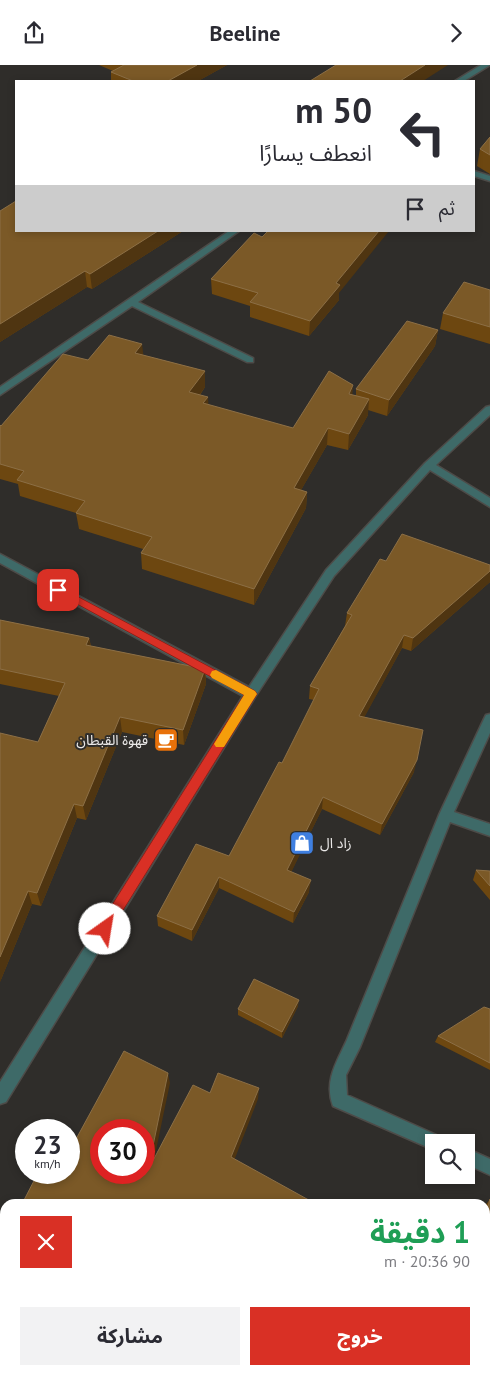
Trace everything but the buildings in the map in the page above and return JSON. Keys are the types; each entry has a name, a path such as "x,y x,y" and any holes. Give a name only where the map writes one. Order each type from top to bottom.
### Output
{"street":[{"path":"461,80 486,65"},
{"path":"475,173 490,179"},
{"path":"0,392 234,232"},
{"path":"132,302 250,361"},
{"path":"0,1096 251,694 330,573 429,465 490,409"},
{"path":"429,465 490,503"},
{"path":"2,563 251,694"},
{"path":"425,1139 339,1100 338,1074 352,1047 446,815 490,719"},
{"path":"446,815 490,830"},
{"path":"475,1160 490,1167"}],"slow traffic":[{"path":"216,675 251,694 220,744"}],"place":[{"name":"قهوة القبطان","path":"166,740"},
{"name":"زاد ال","path":"302,843"}],"route":[{"path":"58,590 251,694 105,929"}]}
